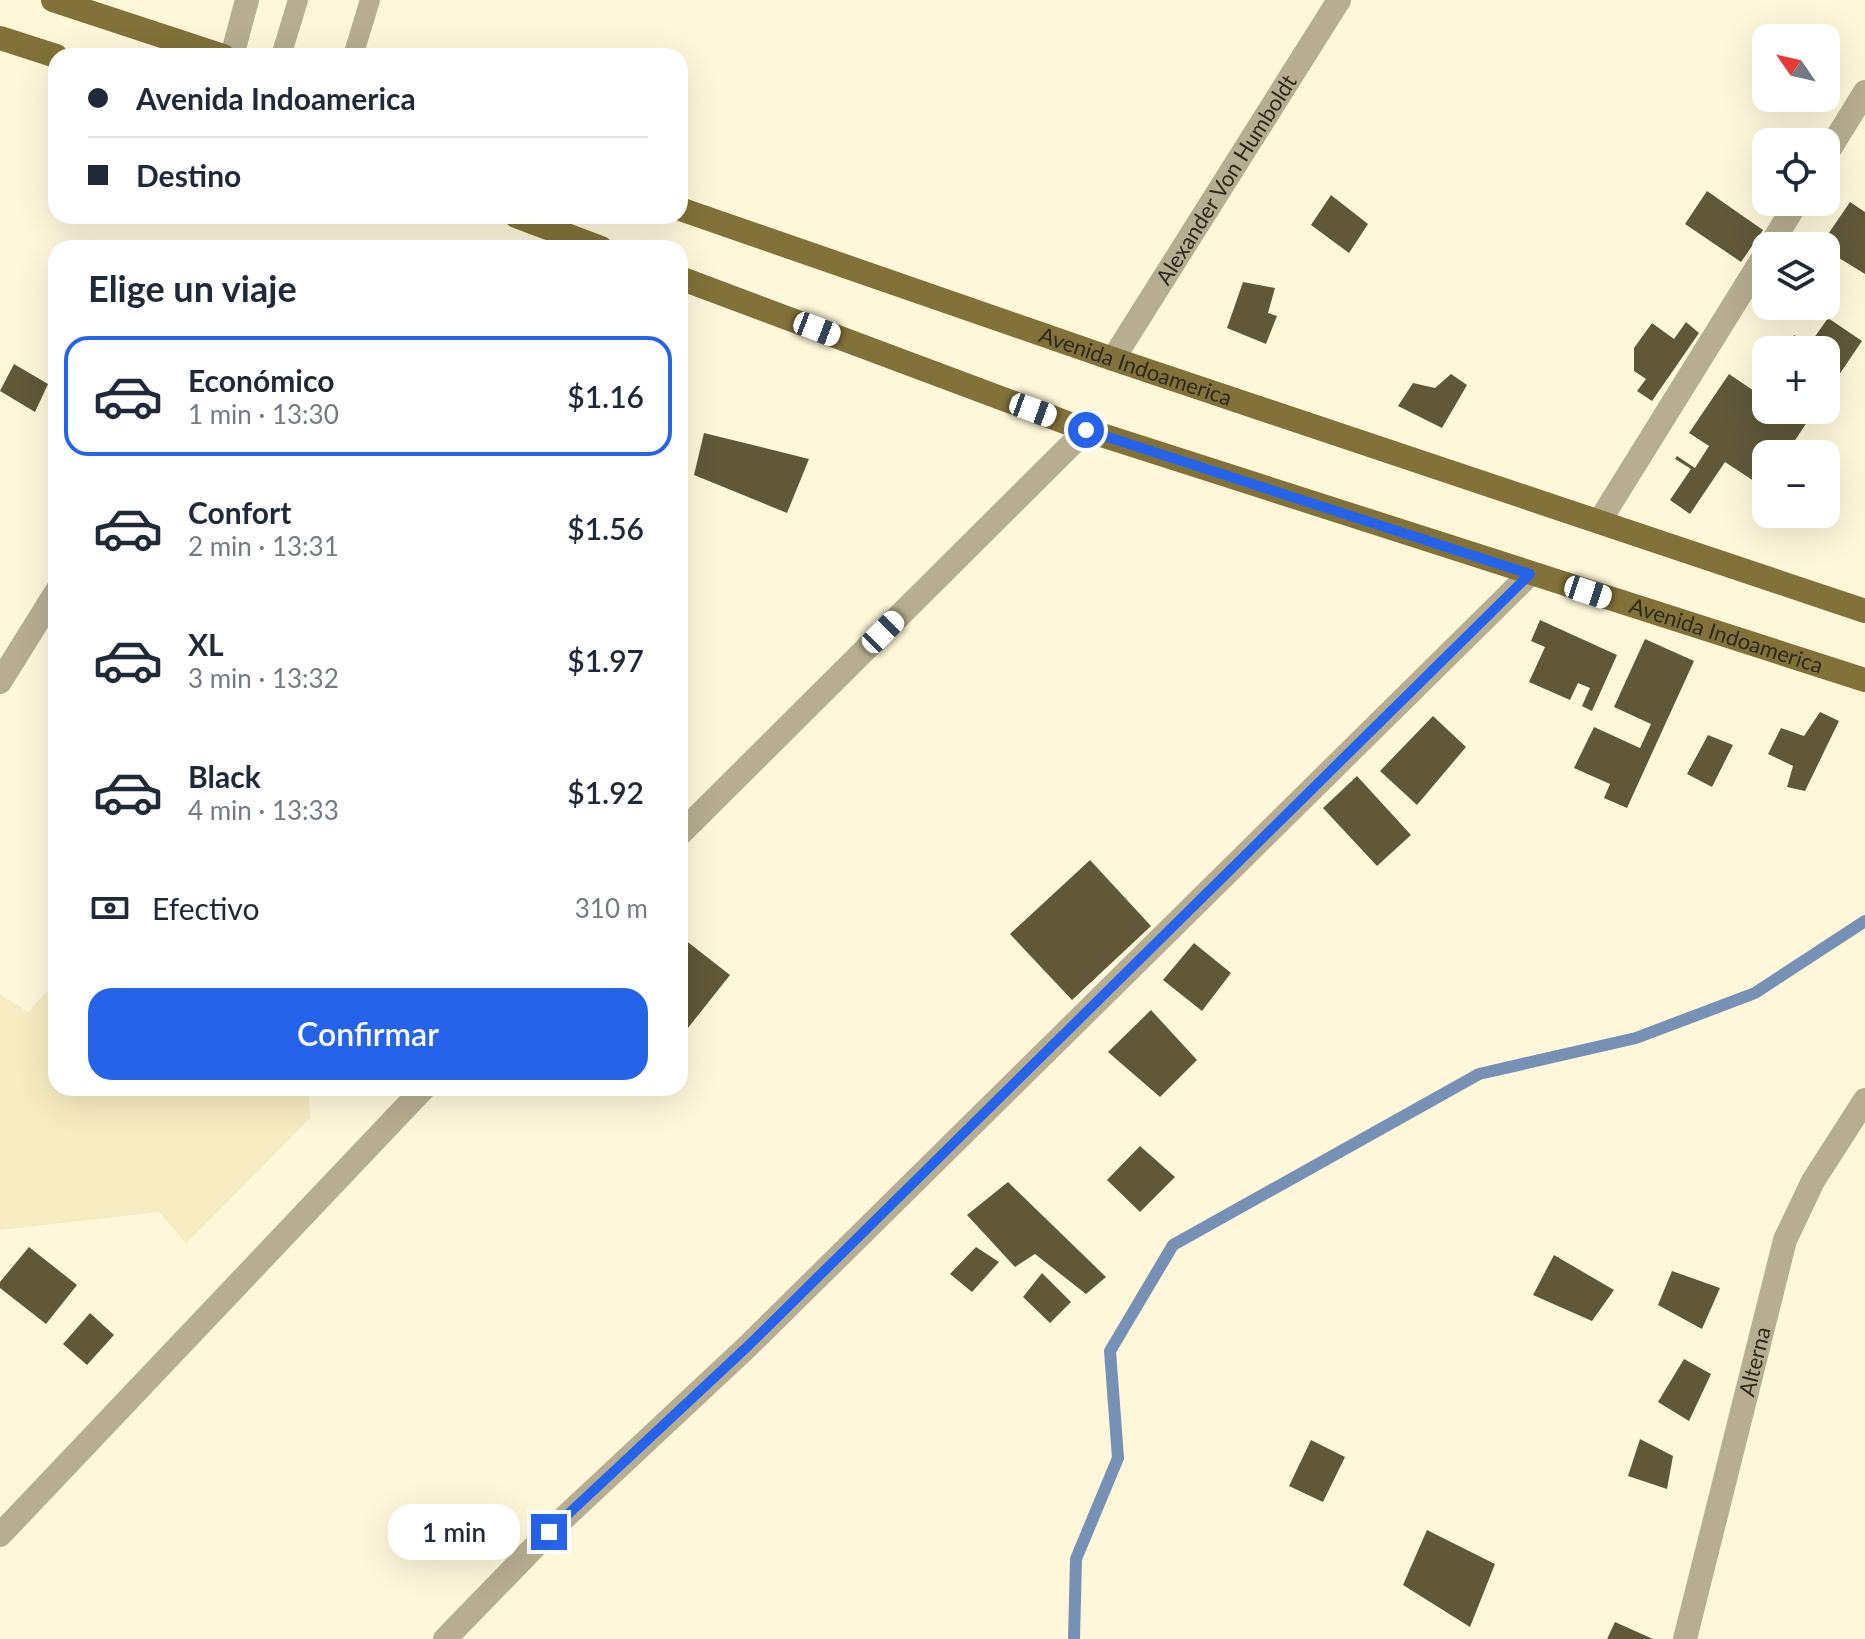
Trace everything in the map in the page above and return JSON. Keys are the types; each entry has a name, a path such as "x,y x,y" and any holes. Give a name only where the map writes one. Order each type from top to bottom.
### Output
{"main road":[{"path":"53,0 199,48"},
{"path":"0,38 48,53"},
{"name":"Avenida Indoamerica","path":"688,212 1113,359 1865,611"},
{"path":"537,224 580,240"},
{"name":"Avenida Indoamerica","path":"688,281 1086,430 1865,680"}],"street":[{"path":"234,48 247,0"},
{"name":"Alexander Von Humboldt","path":"1113,359 1339,0"},
{"path":"1840,132 1865,92"},
{"path":"1599,522 1752,276"},
{"path":"688,826 1086,430"},
{"path":"445,1639 549,1532 748,1346 1530,574"},
{"path":"0,682 48,605"},
{"path":"0,1535 416,1096"},
{"name":"Alterna","path":"1685,1639 1785,1240 1813,1181 1865,1100"}],"lane":[{"path":"283,48 298,0"},
{"path":"355,48 370,0"}],"shaded area":[{"path":"48,991 48,1096 307,1096 310,1118 186,1244 159,1212 0,1230 0,994 28,1012"}],"building":[{"path":"1707,191 1763,230 1752,232 1752,246 1741,262 1685,224"},
{"path":"1331,195 1368,224 1349,253 1311,225"},
{"path":"1850,202 1865,212 1865,274 1840,259 1840,232 1830,232"},
{"path":"1243,282 1275,288 1268,313 1277,316 1266,344 1227,328"},
{"path":"1827,320 1831,320 1862,341 1840,373 1840,336 1815,336"},
{"path":"1686,322 1699,333 1652,401 1637,391 1646,379 1634,371 1634,348 1652,323 1674,339"},
{"path":"14,364 48,384 35,412 0,391"},
{"path":"1451,374 1467,385 1442,428 1398,406 1413,383 1435,388"},
{"path":"1729,374 1752,390 1752,424 1806,424 1795,440 1752,440 1752,480 1725,462 1690,514 1670,500 1691,469 1675,459 1677,456 1695,468 1709,446 1689,433"},
{"path":"704,433 809,459 787,513 694,475"},
{"path":"1540,620 1617,655 1592,711 1582,706 1590,688 1578,683 1570,700 1529,682 1545,647 1531,641"},
{"path":"1645,639 1694,661 1627,808 1604,798 1610,784 1574,768 1594,727 1640,748 1651,724 1614,707"},
{"path":"1820,712 1839,721 1805,791 1787,787 1793,766 1768,754 1781,728 1804,736"},
{"path":"1433,716 1466,747 1417,805 1380,771"},
{"path":"1708,735 1733,745 1712,787 1687,774"},
{"path":"1357,776 1411,835 1377,866 1323,808"},
{"path":"1090,860 1151,926 1072,1000 1010,934"},
{"path":"688,942 730,975 688,1028"},
{"path":"1194,943 1231,973 1202,1011 1163,980"},
{"path":"1151,1010 1197,1060 1160,1097 1108,1052"},
{"path":"1140,1146 1175,1177 1140,1212 1107,1180"},
{"path":"1008,1182 1106,1277 1086,1294 1035,1254 1015,1267 967,1215"},
{"path":"29,1247 77,1285 46,1324 0,1288 0,1282"},
{"path":"976,1247 999,1262 972,1292 950,1274"},
{"path":"1554,1255 1614,1290 1592,1321 1533,1295"},
{"path":"1672,1271 1720,1288 1702,1329 1658,1305"},
{"path":"1042,1273 1071,1302 1050,1323 1023,1297"},
{"path":"90,1313 114,1335 87,1365 63,1344"},
{"path":"1684,1359 1711,1374 1689,1421 1658,1402"},
{"path":"1640,1439 1673,1456 1667,1489 1628,1476"},
{"path":"1311,1440 1345,1457 1323,1502 1289,1486"},
{"path":"1427,1530 1495,1564 1470,1627 1403,1585"},
{"path":"1615,1622 1653,1639 1607,1639"}],"waterway":[{"path":"1074,1639 1076,1559 1118,1458 1110,1351 1173,1245 1479,1074 1636,1038 1755,993 1865,921"}],"route":[{"path":"549,1532 748,1346 1530,574 1086,430"}]}
